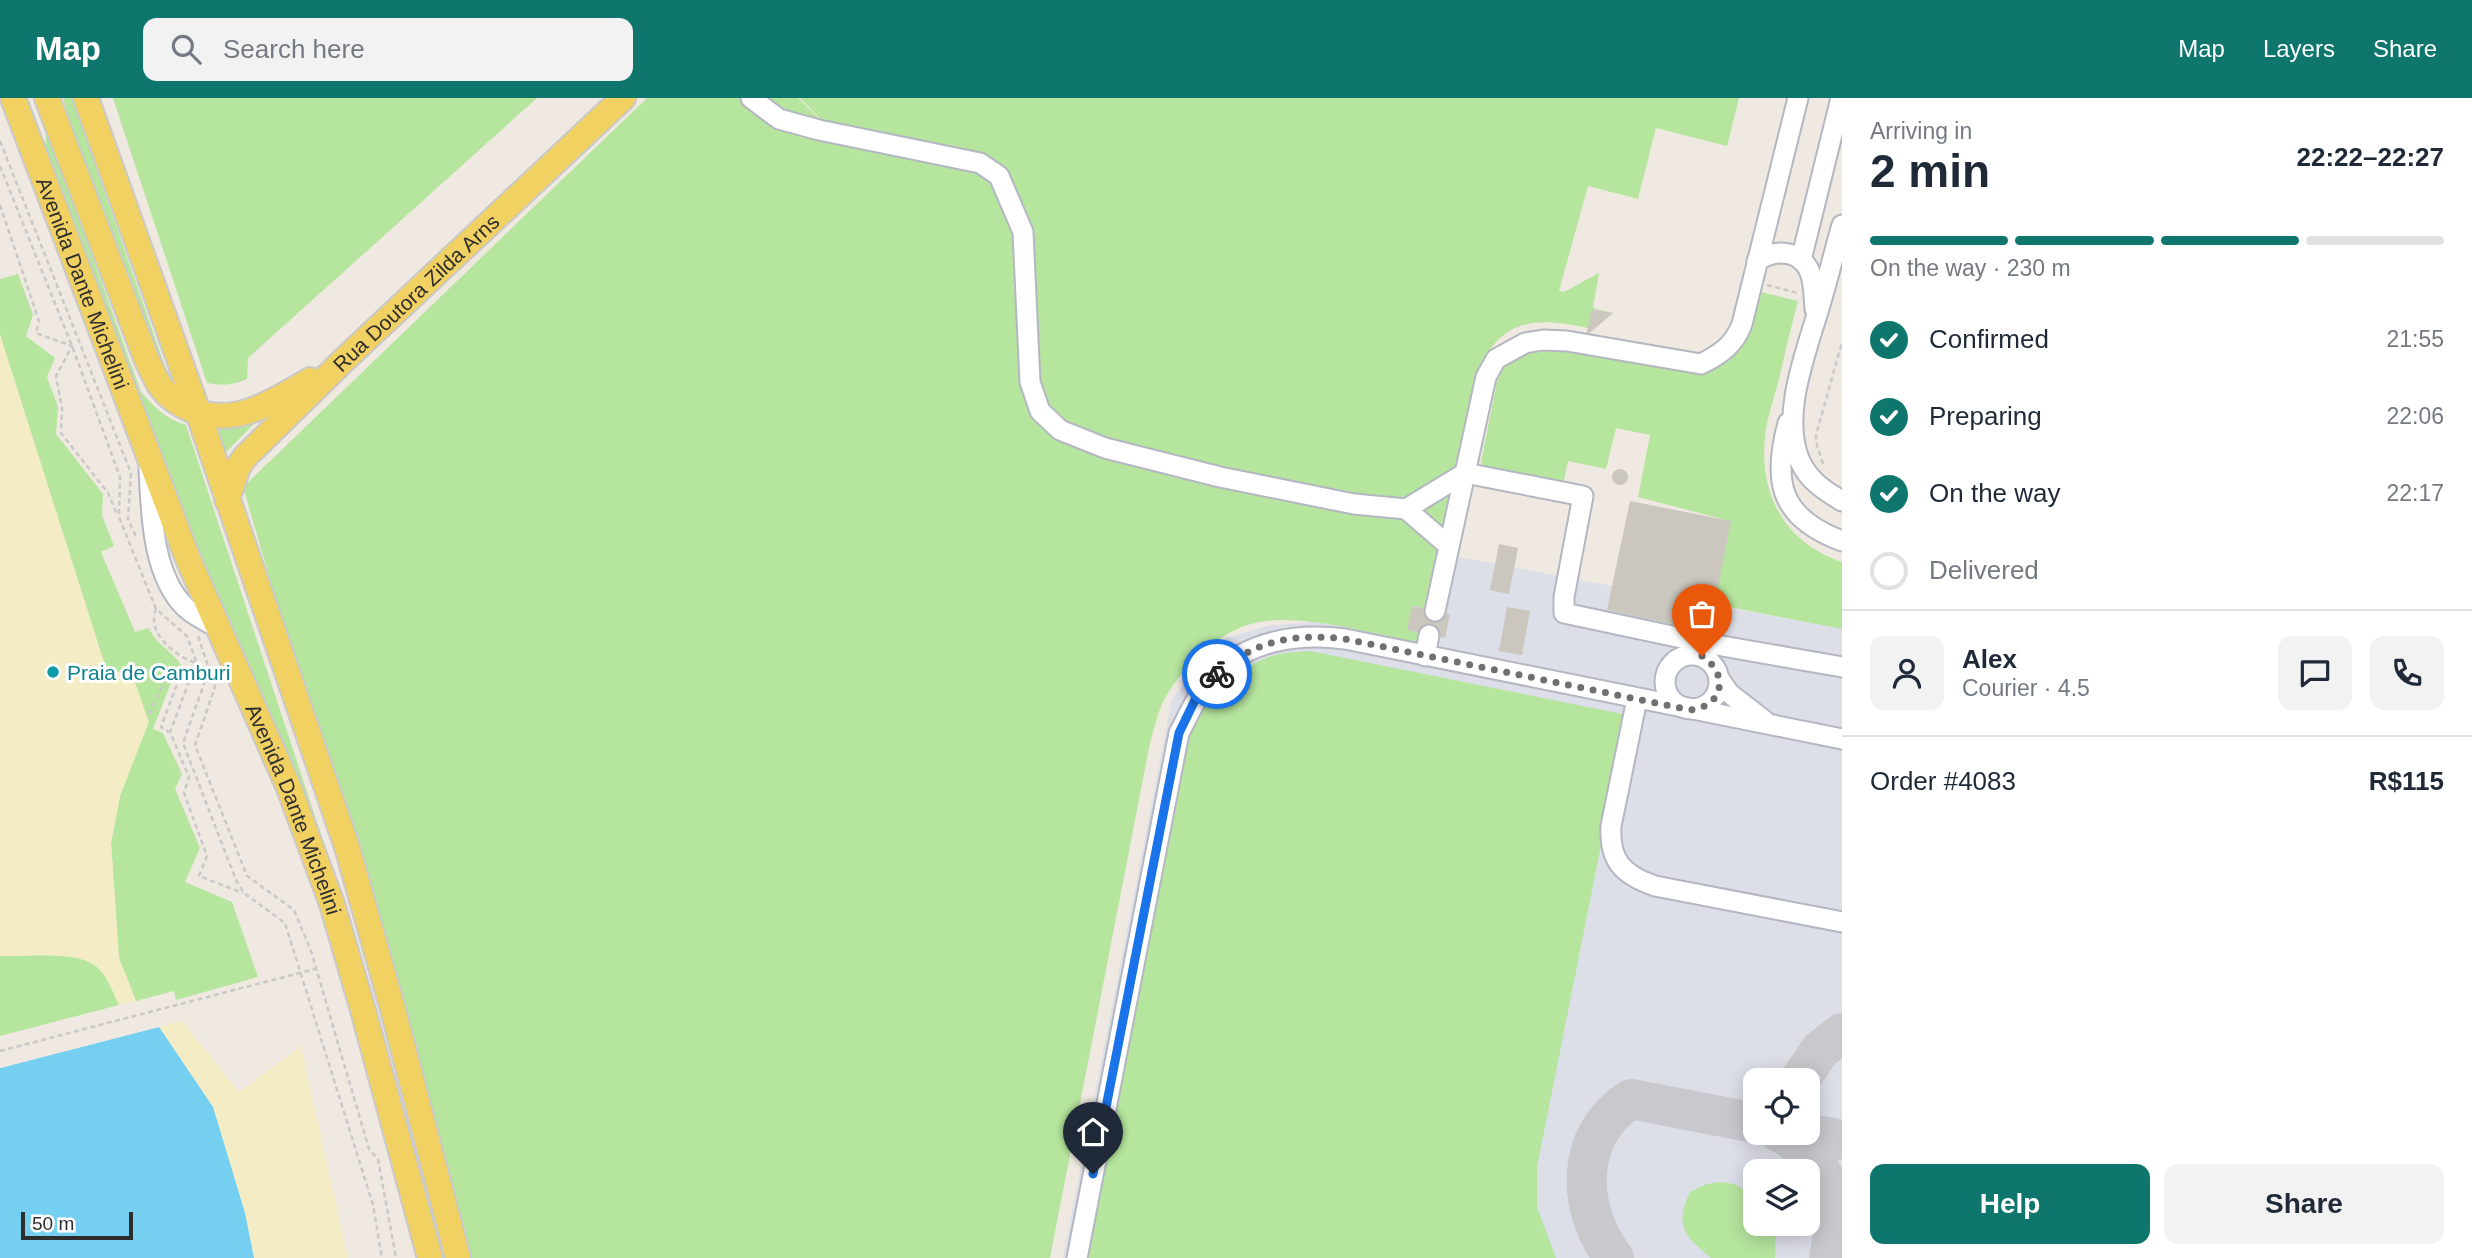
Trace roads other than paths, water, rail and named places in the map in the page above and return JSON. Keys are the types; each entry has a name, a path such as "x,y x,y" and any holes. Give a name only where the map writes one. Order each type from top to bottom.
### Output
{"main road":[{"name":"Avenida Dante Michelini","path":"13,98 188,559 289,788 332,904 430,1258"},
{"path":"28,137 37,98"},
{"path":"47,98 154,374 171,398 198,412 222,416 251,412 346,358"},
{"name":"Avenida Dante Michelini","path":"86,98 198,412 346,847 392,1006 458,1258"},
{"name":"Rua Doutora Zilda Arns","path":"227,500 238,467 245,457 346,358 623,98"}],"street":[{"path":"751,98 779,119 819,130 980,163 999,176 1023,232 1030,382 1040,411 1060,430 1105,448 1220,477 1354,504 1406,509 1449,546"},
{"path":"1435,611 1486,377 1496,359 1524,343 1543,340 1567,341 1701,364 1727,349 1737,338 1798,98"},
{"path":"1801,260 1841,98"},
{"path":"1842,225 1796,391 1779,467 1788,502 1809,525 1842,541"},
{"path":"1757,261 1777,252 1788,253 1801,260 1811,275 1816,320"},
{"path":"1796,391 1794,445 1800,463 1819,486 1842,501"},
{"path":"1406,509 1465,473 1583,496 1564,597 1564,613 1705,643 1842,667"},
{"path":"1077,1258 1179,733 1195,700 1213,677 1231,661 1259,646 1316,635 1842,739"},
{"path":"1425,656 1429,635"},
{"path":"1720,680 1719,690 1708,705 1690,710 1680,707 1666,691 1667,671 1673,663 1692,654 1702,656 1717,670 1728,693 1773,726"},
{"path":"1637,699 1611,826 1610,840 1621,867 1630,876 1655,886 1842,922"}],"water":[{"path":"159,1027 213,1107 245,1213 254,1258 0,1258 0,1068"}],"place":[{"name":"Praia de Camburi","path":"53,672"}]}
